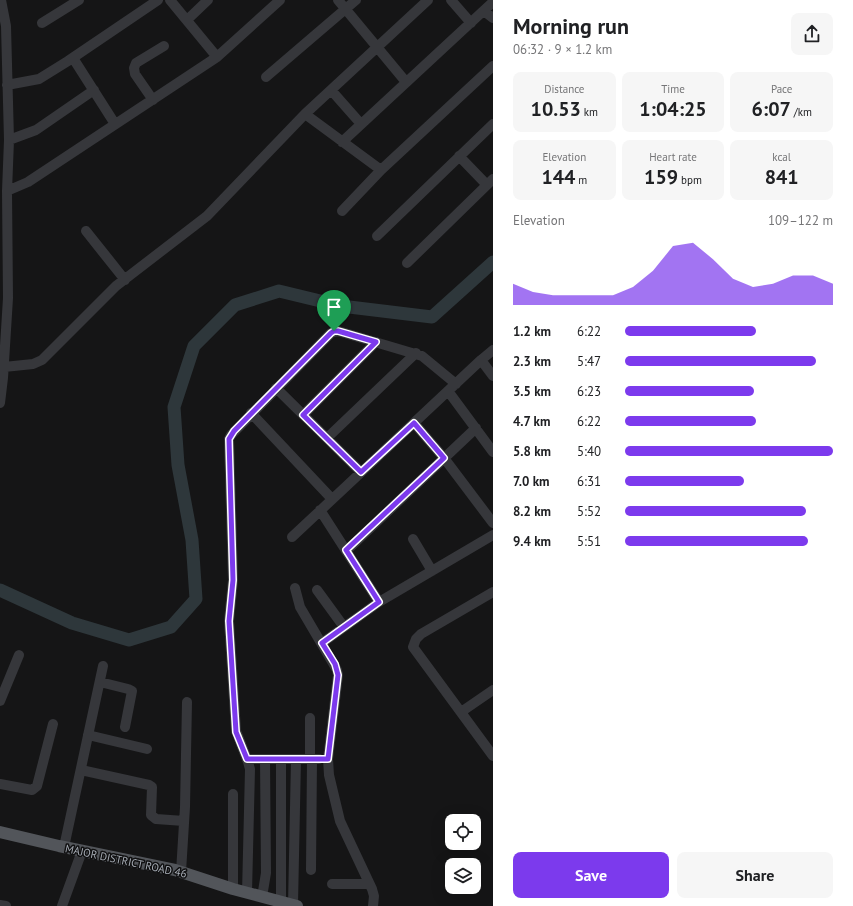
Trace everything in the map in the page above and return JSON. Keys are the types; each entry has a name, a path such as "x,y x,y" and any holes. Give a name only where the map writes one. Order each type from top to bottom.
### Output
{"main road":[{"name":"MAJOR DISTRICT ROAD 46","path":"0,832 174,870 233,889 295,906"}],"street":[{"path":"0,403 4,367 8,298 7,191 9,140 6,26 1,0"},
{"path":"42,23 79,0"},
{"path":"7,85 35,80 73,58 158,0"},
{"path":"170,0 217,57"},
{"path":"187,20 208,0"},
{"path":"7,191 28,182 217,57 280,0"},
{"path":"338,0 406,82"},
{"path":"266,77 356,0"},
{"path":"4,367 33,364 42,360 116,286 207,216 305,114 428,0"},
{"path":"450,0 471,23"},
{"path":"342,142 493,2"},
{"path":"484,11 493,18"},
{"path":"153,100 135,74 134,68 136,63 164,46"},
{"path":"73,58 116,124"},
{"path":"342,211 381,170 493,66"},
{"path":"9,140 36,130 94,90"},
{"path":"331,90 361,124"},
{"path":"305,114 381,170"},
{"path":"377,236 493,124"},
{"path":"407,263 490,182 459,156"},
{"path":"86,231 125,280"},
{"path":"247,893 250,769 236,732 229,621 233,580 229,439 231,435 276,388 331,333 338,331 416,353 428,360 456,384"},
{"path":"303,415 376,342"},
{"path":"292,537 493,350"},
{"path":"327,438 416,353"},
{"path":"481,360 493,376"},
{"path":"276,388 361,472"},
{"path":"448,391 493,452"},
{"path":"251,414 332,499"},
{"path":"414,423 444,458 493,523"},
{"path":"346,550 476,428"},
{"path":"320,510 379,602"},
{"path":"322,643 379,602 493,535"},
{"path":"412,539 432,571"},
{"path":"295,588 300,606 335,664 338,675 328,759 329,775 340,821 374,896 374,906"},
{"path":"317,590 344,627"},
{"path":"493,592 421,634 416,639 413,647 493,756"},
{"path":"0,701 2,689 19,655"},
{"path":"64,847 103,666"},
{"path":"100,682 132,691 125,727"},
{"path":"461,712 493,690"},
{"path":"174,870 184,821 187,702"},
{"path":"310,718 311,870"},
{"path":"0,784 32,790 37,786 53,724"},
{"path":"88,735 147,749"},
{"path":"247,759 328,759"},
{"path":"262,897 266,878 265,759"},
{"path":"281,759 281,902"},
{"path":"295,906 296,759"},
{"path":"80,770 149,785 152,787 152,818 184,821"},
{"path":"233,794 233,889"},
{"path":"62,906 82,851"},
{"path":"332,884 369,884"}],"waterway":[{"path":"0,590 72,623 129,640 171,627 196,599 192,540 178,465 174,407 194,346 235,305 279,291 341,306 432,317 493,262"}],"route":[{"path":"334,331 376,342 303,415 361,472 414,423 444,458 346,550 379,602 322,643 335,664 338,675 328,759 247,759 237,738 236,732 229,621 233,580 229,439 234,431 334,331"}]}
